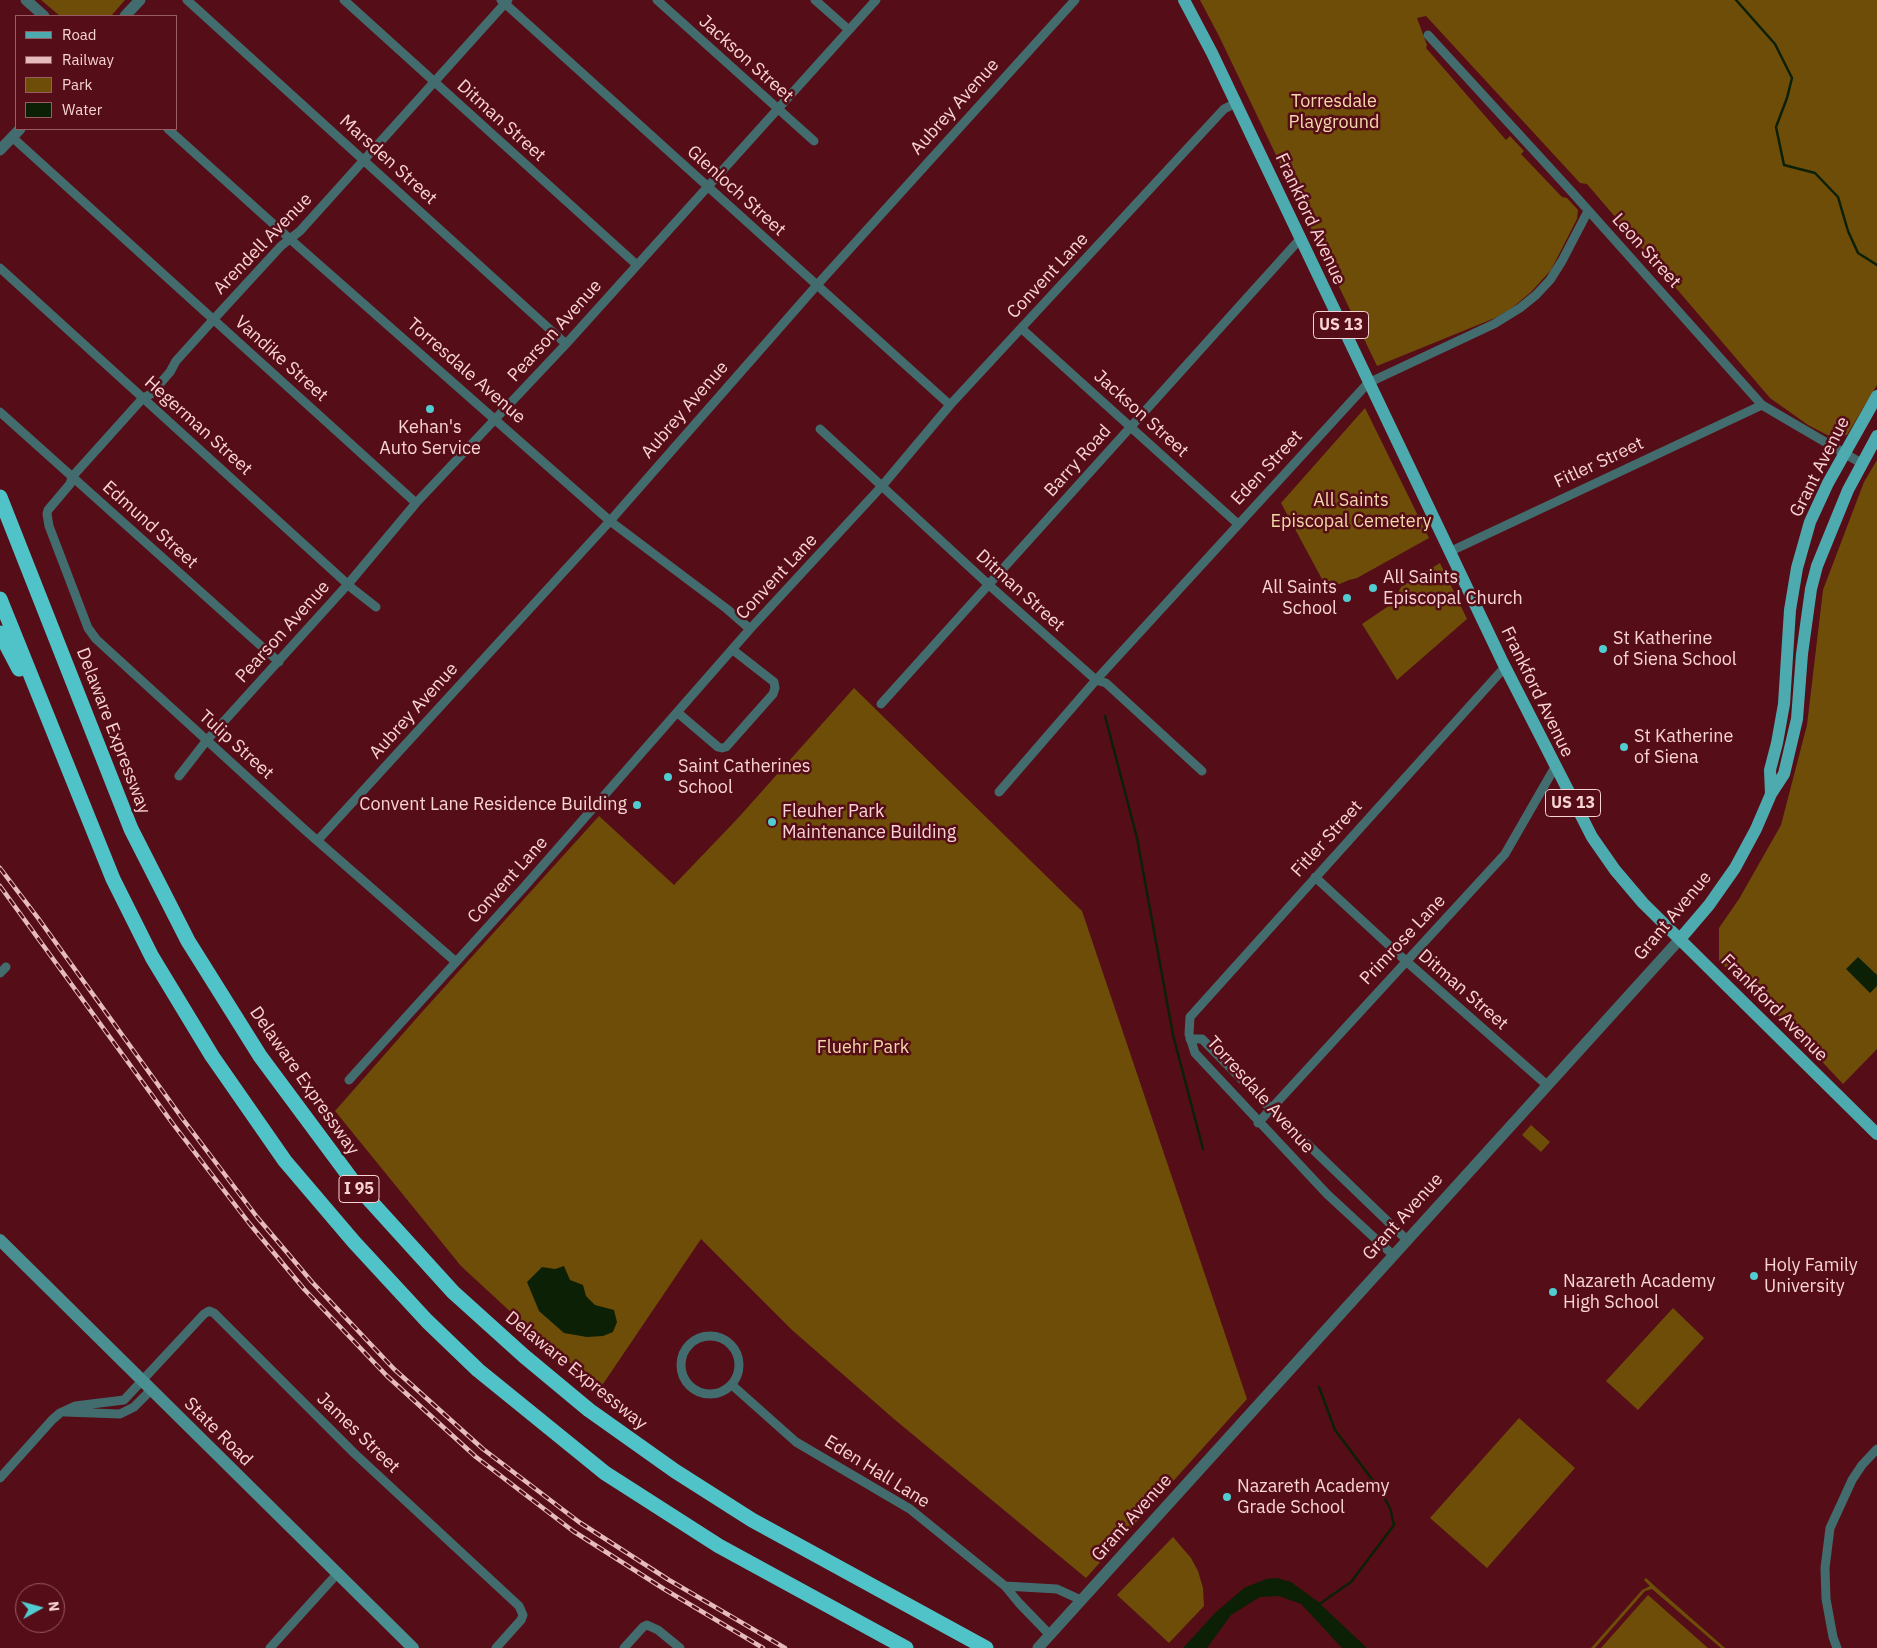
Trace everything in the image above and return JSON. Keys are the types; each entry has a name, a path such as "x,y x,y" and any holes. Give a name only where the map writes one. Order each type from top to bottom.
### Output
{"highway":[{"name":"Delaware Expressway","path":"0,497 131,829 188,941 260,1056 355,1184 453,1292 524,1356 597,1416 675,1471 752,1520 986,1648"},
{"name":"I 95","path":"0,599 113,879 152,956 212,1056 285,1161 354,1242 427,1321 478,1370 605,1473 719,1546 906,1648"},
{"path":"0,633 62,753"}],"main road":[{"name":"Frankford Avenue","path":"1184,0 1236,103 1449,552 1583,822 1607,859 1638,898 1877,1134"},
{"name":"Grant Avenue","path":"1771,794 1770,770 1784,704 1790,610 1797,568 1810,522 1828,483 1877,396"},
{"name":"Grant Avenue","path":"1680,939 1735,868 1756,829 1771,794 1784,774 1792,746 1799,706 1802,654 1811,589 1817,566 1835,518 1861,463 1877,436"},
{"name":"State Road","path":"0,1240 413,1648"}],"street":[{"path":"26,0 43,15"},
{"path":"126,15 140,0"},
{"name":"Marsden Street","path":"187,0 566,344"},
{"name":"Ditman Street","path":"344,0 637,265"},
{"name":"Jackson Street","path":"657,0 814,141"},
{"path":"815,0 849,30"},
{"name":"Pearson Avenue","path":"179,776 207,740 349,583 416,503 566,344 876,0"},
{"name":"Aubrey Avenue","path":"318,840 610,521 816,285 1075,0"},
{"name":"Arendell Avenue","path":"47,514 48,510 70,484 72,477 144,398 151,394 170,372 176,361 281,246 300,231 504,1"},
{"name":"Glenloch Street","path":"504,1 950,405"},
{"name":"Leon Street","path":"1428,35 1762,404 1861,463"},
{"name":"Convent Lane","path":"349,1080 750,630 882,486 950,405 1224,109 1236,103"},
{"name":"Torresdale Avenue","path":"169,130 610,521 727,609 750,630"},
{"path":"0,150 16,133"},
{"name":"Vandike Street","path":"16,133 214,320 416,503"},
{"name":"Eden Street","path":"998,792 1096,680 1368,383 1494,324 1520,308 1550,280 1588,212"},
{"name":"Barry Road","path":"881,704 1300,239"},
{"name":"Hegerman Street","path":"0,268 376,607"},
{"name":"Jackson Street","path":"1022,329 1238,524"},
{"name":"Fitler Street","path":"1449,552 1762,404"},
{"name":"Edmund Street","path":"0,412 278,662"},
{"name":"Ditman Street","path":"820,429 988,585 1096,680 1106,683 1202,771"},
{"name":"Tulip Street","path":"47,514 49,526 88,628 96,639 456,962"},
{"path":"678,713 718,747 722,748 726,747 773,694 774,682 733,650"},
{"name":"Fitler Street","path":"1190,1039 1190,1017 1195,1010 1505,667"},
{"name":"Primrose Lane","path":"1258,1123 1508,850 1555,767"},
{"name":"Ditman Street","path":"1315,877 1406,961 1547,1085"},
{"name":"Grant Avenue","path":"1038,1648 1680,939"},
{"name":"Torresdale Avenue","path":"1393,1255 1327,1194 1258,1123 1194,1053 1190,1039 1202,1039 1271,1109 1407,1240"},
{"name":"James Street","path":"147,1385 204,1314 209,1311 214,1313 354,1453 519,1606 523,1615 521,1620 496,1648"},
{"path":"710,1336 722,1339 732,1346 738,1356 740,1368 732,1385 722,1392 710,1395 693,1389 685,1380 681,1368 683,1356 689,1346 699,1339 710,1336"},
{"path":"60,1413 120,1414 134,1407 147,1385"},
{"path":"0,1478 60,1413 74,1406 124,1400 147,1385"},
{"name":"Eden Hall Lane","path":"732,1385 796,1442 910,1508 1005,1586 1050,1635"},
{"path":"1837,1648 1826,1599 1825,1568 1830,1528 1852,1480 1862,1465 1877,1449"},
{"path":"270,1648 337,1574"},
{"path":"1005,1586 1057,1589 1081,1600"},
{"path":"624,1648 647,1625 658,1630 680,1648"}],"green space":[{"path":"41,0 125,0 112,15 59,15"},
{"name":"Torresdale Playground","path":"1200,0 1877,0 1877,385 1847,435 1833,438 1808,425 1770,398 1587,184 1580,183 1426,16 1417,18 1427,45 1426,48 1506,140 1510,136 1524,151 1521,154 1562,197 1567,198 1578,210 1577,219 1551,270 1531,292 1512,308 1495,318 1377,366"},
{"name":"All Saints Episcopal Cemetery","path":"1365,408 1429,538 1357,578 1335,586 1323,581 1281,503"},
{"path":"1877,460 1877,1049 1843,1084 1782,1019 1719,961 1719,928 1739,899 1781,825 1807,725 1823,590 1864,482"},
{"name":"All Saints Episcopal Cemetery","path":"1440,563 1467,619 1397,680 1362,624 1393,603 1401,587"},
{"name":"Fluehr Park","path":"854,688 1082,911 1247,1399 1086,1578 894,1419 792,1330 701,1239 601,1387 541,1340 461,1266 335,1111 599,816 674,885 739,817"},
{"path":"1531,1125 1550,1142 1541,1152 1522,1135"},
{"path":"1673,1308 1704,1338 1638,1410 1606,1381"},
{"path":"1519,1418 1575,1468 1487,1568 1430,1518"},
{"path":"1173,1537 1191,1558 1198,1571 1203,1588 1204,1606 1169,1643 1117,1595"},
{"path":"1646,1578 1725,1648 1721,1648 1652,1589 1645,1591 1595,1648 1591,1648 1642,1590 1650,1586 1644,1580"},
{"path":"1648,1595 1708,1648 1601,1648"}],"water":[{"path":"1858,957 1877,975 1877,986 1870,993 1846,969"},
{"path":"564,1266 570,1280 583,1285 586,1296 595,1305 614,1310 617,1322 613,1332 603,1336 587,1337 564,1333 539,1311 527,1282 542,1267 555,1269"},
{"path":"1277,1578 1291,1582 1317,1601 1367,1648 1342,1648 1301,1604 1279,1596 1260,1597 1231,1615 1207,1648 1183,1648 1215,1613 1244,1588 1266,1579"}],"waterway":[{"path":"1736,0 1775,44 1792,78 1776,127 1784,165 1815,173 1838,197 1848,231 1858,253 1877,265"},
{"path":"1105,716 1137,838 1173,1035 1203,1149"},
{"path":"1318,1605 1351,1582 1394,1525 1390,1508 1380,1490 1335,1430 1319,1387"}],"railway":[{"path":"0,868 182,1118 257,1217 312,1282 394,1369 483,1449 579,1522 669,1580 785,1648"},
{"path":"0,886 173,1124 249,1223 304,1289 387,1376 476,1457 573,1531 664,1589 763,1648"}],"place":[{"name":"Kehan's Auto Service","path":"430,409"},
{"name":"All Saints Episcopal Church","path":"1373,588"},
{"name":"All Saints School","path":"1347,598"},
{"name":"St Katherine of Siena School","path":"1603,649"},
{"name":"St Katherine of Siena","path":"1624,747"},
{"name":"Saint Catherines School","path":"668,777"},
{"name":"Convent Lane Residence Building","path":"637,805"},
{"name":"Fleuher Park Maintenance Building","path":"772,822"},
{"name":"Holy Family University","path":"1754,1276"},
{"name":"Nazareth Academy High School","path":"1553,1292"},
{"name":"Nazareth Academy Grade School","path":"1227,1497"}]}
